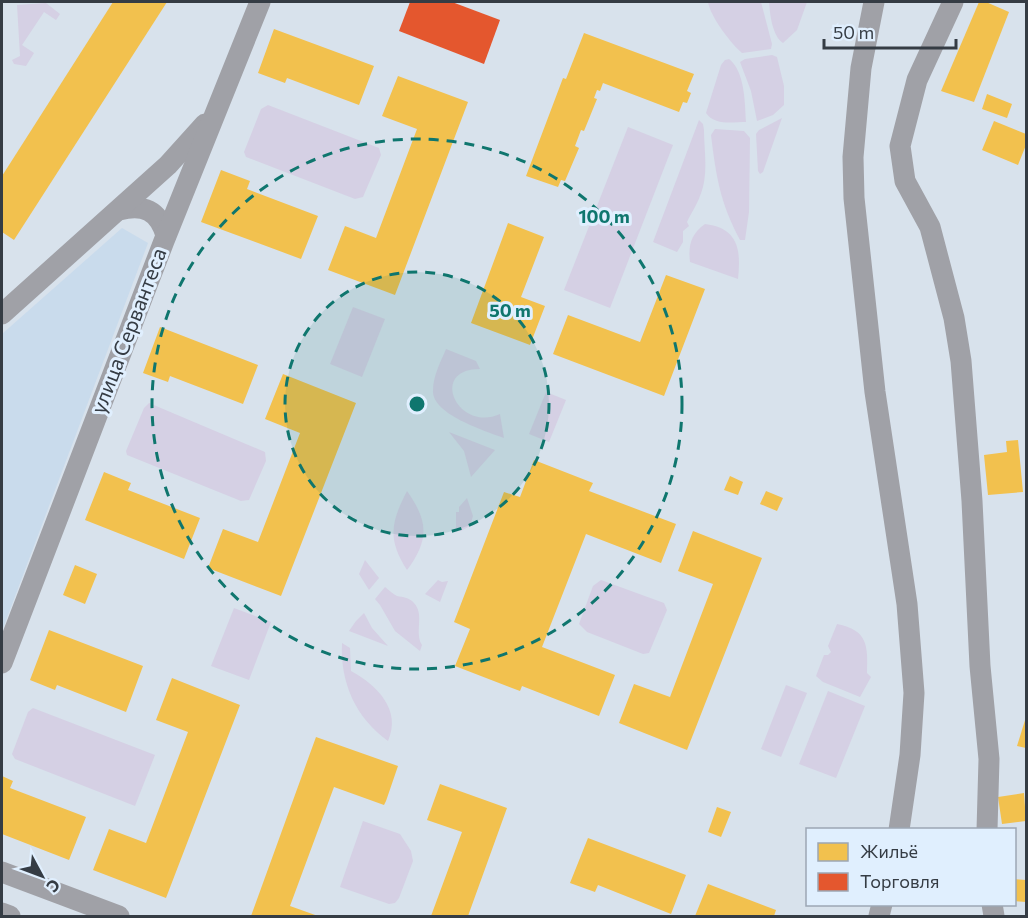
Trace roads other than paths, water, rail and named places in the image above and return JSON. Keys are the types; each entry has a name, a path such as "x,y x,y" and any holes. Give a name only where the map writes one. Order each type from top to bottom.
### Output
{"street":[{"name":"улица Сервантеса","path":"2,663 166,235 260,2"},
{"path":"874,2 861,68 853,157 854,198 875,392 906,604 914,693 910,755 899,828"},
{"path":"953,2 917,80 900,146 905,181 930,226 954,318 961,361 972,501 980,666 989,759 987,828"},
{"path":"2,314 168,165 215,112"},
{"path":"119,210 133,207 144,208 162,223 166,235"},
{"path":"2,872 119,916"},
{"path":"2,913 10,916"}]}
